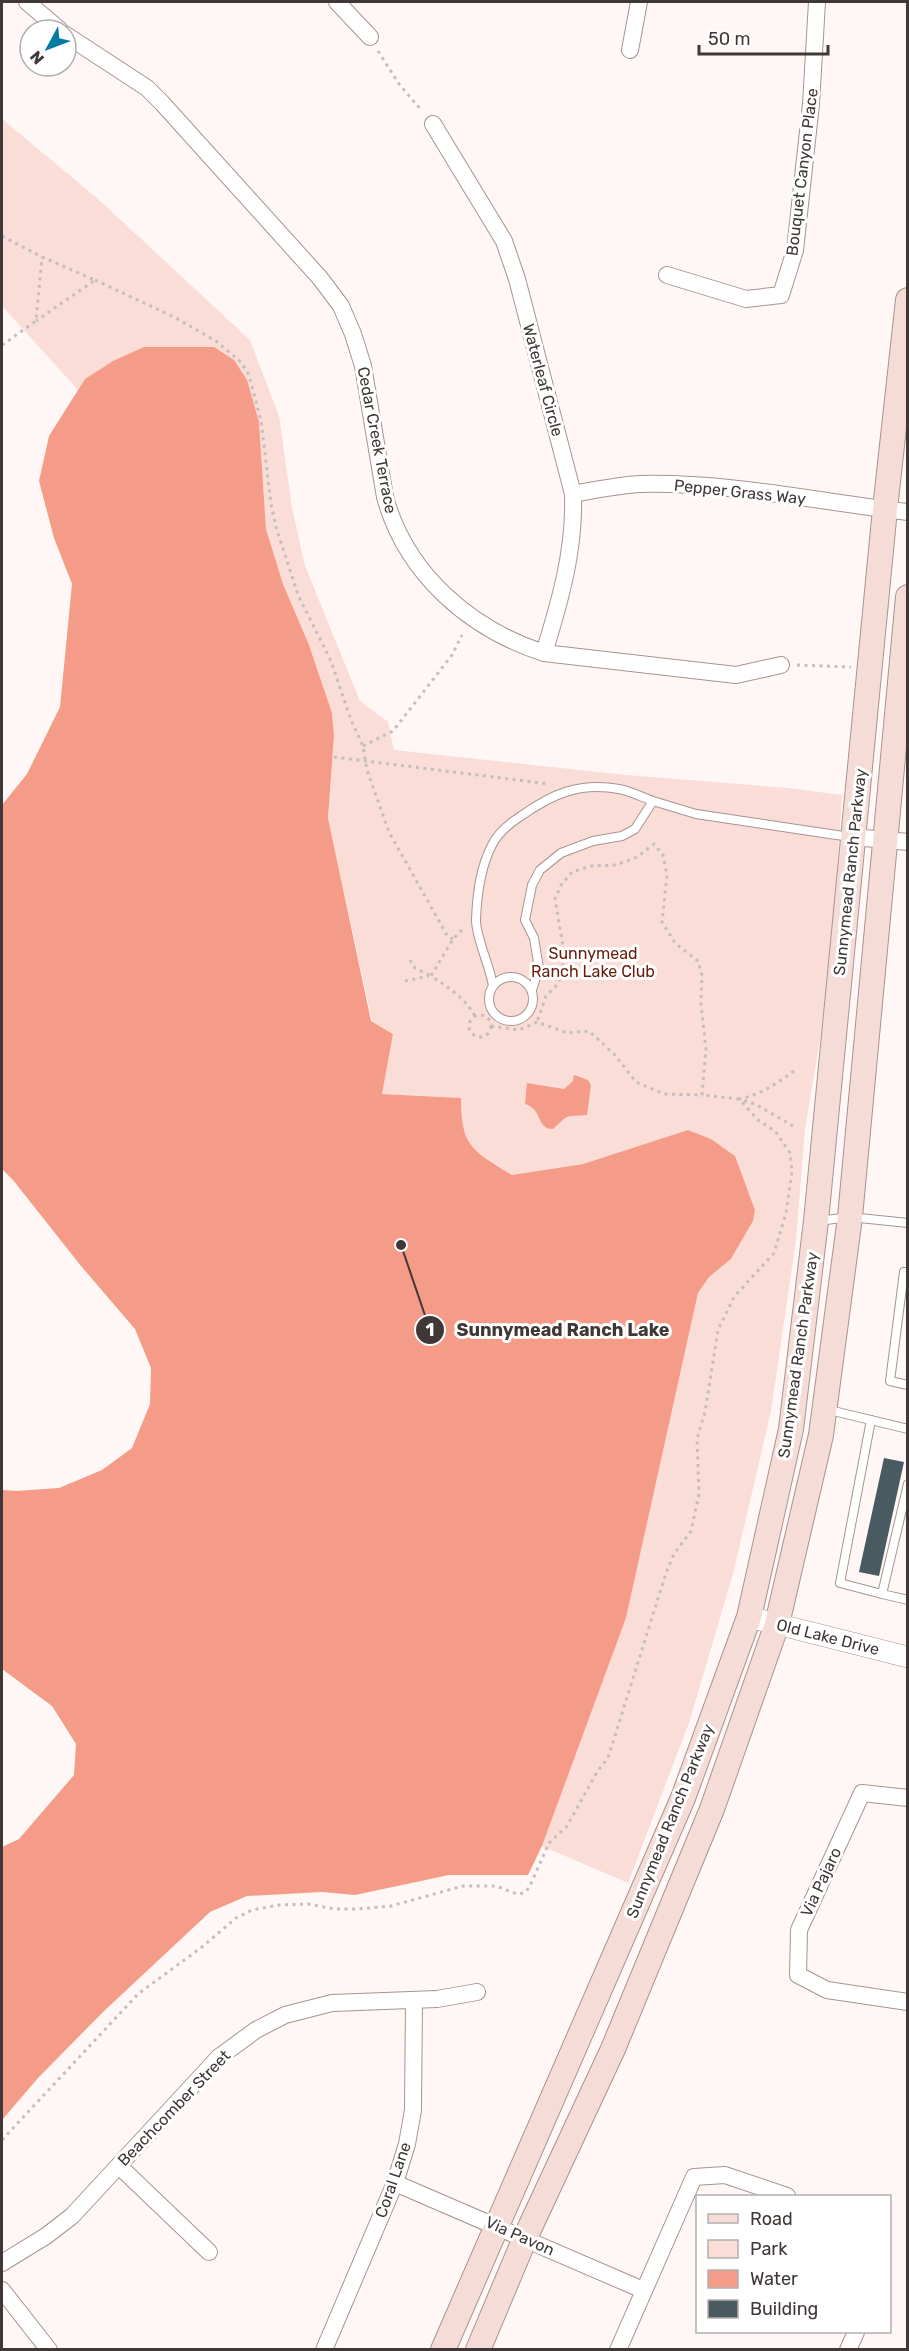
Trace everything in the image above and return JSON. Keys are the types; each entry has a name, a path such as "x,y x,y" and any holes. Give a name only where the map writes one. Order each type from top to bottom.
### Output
{"main road":[{"name":"Sunnymead Ranch Parkway","path":"443,2349 683,1798 749,1617 791,1429 816,1221 870,667 896,510 908,300"},
{"name":"Sunnymead Ranch Parkway","path":"478,2349 525,2238 612,2049 712,1809 777,1624 821,1435 850,1217 896,841 908,597"}],"street":[{"path":"27,2 46,18"},
{"path":"337,2 370,37"},
{"path":"630,50 639,2"},
{"name":"Bouquet Canyon Place","path":"667,275 746,299 781,296 795,250 811,104 817,2"},
{"name":"Cedar Creek Terrace","path":"78,43 147,88 320,278 341,306 363,366 385,497 391,518 400,536 435,585 458,608 488,629 519,645 544,653 736,675 780,665"},
{"name":"Waterleaf Circle","path":"433,124 504,241 517,279 573,494 574,521 566,576 544,653"},
{"name":"Pepper Grass Way","path":"573,494 639,484 687,485 896,510"},
{"path":"853,837 896,841"},
{"name":"Old Lake Drive","path":"749,1617 908,1658"},
{"name":"Via Pajaro","path":"908,1798 862,1793 799,1930 798,1975 827,1990 908,2002"},
{"name":"Beachcomber Street","path":"2,2262 46,2236 72,2216 219,2057 256,2030 285,2015 324,2004 414,2001 477,1992"},
{"name":"Coral Lane","path":"324,2349 396,2183 413,2110 414,2001"},
{"path":"119,2166 209,2252"},
{"path":"618,2349 694,2177 725,2175 784,2195"},
{"name":"Via Pavon","path":"396,2183 643,2290"},
{"path":"2,2290 49,2349"},
{"path":"848,2349 855,2333"}],"lane":[{"path":"493,986 503,978 517,977 528,984 534,997 530,1012 524,1017 509,1021 495,1015 491,1008 489,1001 493,986 491,971 476,924 478,888 493,842 511,822 554,794 599,787 620,789 696,814 853,837"},
{"path":"532,990 539,968 534,938 525,920 532,885 540,870 561,853 593,841 622,836 635,829 653,801"},
{"path":"816,1221 850,1217 908,1223"},
{"path":"908,1272 904,1272 890,1381 908,1385"},
{"path":"825,1409 908,1429"},
{"path":"872,1420 840,1583 908,1600"},
{"path":"882,1594 908,1484"}],"path":[{"path":"370,37 399,84 433,124"},
{"path":"2,236 174,317 216,341 241,362 249,375 261,421 271,504 298,596 331,661 351,720 363,746 389,832 448,937 453,939"},
{"path":"36,321 42,256"},
{"path":"2,345 95,280"},
{"path":"363,746 393,731 452,655 462,635"},
{"path":"780,665 870,667"},
{"path":"334,758 549,783"},
{"path":"537,1022 546,996 556,986 561,976 564,952 555,899 561,885 572,872 591,866 616,865 637,857 654,844 663,855 667,875 662,922 675,943 698,961 702,975 701,1004 706,1049 702,1095"},
{"path":"405,981 431,976 453,939 462,930"},
{"path":"410,960 415,968 451,989 475,1016"},
{"path":"475,1016 486,1017 491,1026 489,1032 484,1036 474,1035 469,1025 475,1016"},
{"path":"491,1026 519,1030 537,1022 567,1033 590,1031 614,1054 636,1082 664,1094 739,1099 755,1104 795,1127"},
{"path":"739,1099 751,1097 771,1088 794,1071"},
{"path":"2,2140 138,1994 202,1947 236,1918 252,1910 279,1905 308,1904 335,1909 358,1909 391,1906 462,1886 496,1886 517,1894 524,1893 529,1888 549,1843 567,1826 597,1772 608,1758 666,1574 674,1554 691,1531 699,1494 697,1439 705,1412 718,1330 734,1297 774,1253 786,1214 792,1172 790,1153 775,1131 758,1120 739,1099"}],"green space":[{"name":"Sunnymead Ranch Lake Club","path":"2,119 98,199 250,340 279,416 292,508 305,566 360,701 388,722 394,750 842,795 835,898 821,1033 805,1129 796,1240 771,1411 733,1574 689,1723 628,1883 542,1846 626,1618 698,1293 709,1277 731,1259 753,1221 755,1210 735,1156 711,1139 688,1130 583,1164 512,1175 472,1148 461,1124 461,1098 382,1094 393,1034 372,1021 328,818 334,735 332,713 309,645 283,584 266,529 259,422 85,379 78,390 2,306"}],"water":[{"path":"144,347 214,347 234,360 247,380 259,422 266,529 283,584 309,645 332,713 334,735 328,818 371,1021 393,1034 382,1094 461,1098 463,1128 472,1146 512,1175 583,1164 688,1130 711,1139 735,1156 755,1210 753,1221 731,1259 709,1277 698,1293 626,1618 542,1846 528,1875 449,1875 355,1895 322,1892 247,1896 210,1912 103,2012 38,2078 2,2120 2,1847 19,1839 74,1775 76,1744 52,1706 2,1669 2,1490 59,1488 102,1470 132,1448 150,1404 151,1368 135,1329 2,1169 2,805 27,774 60,707 72,584 54,538 39,481 49,436 85,379 113,361"},
{"path":"574,1075 588,1080 591,1085 587,1115 568,1117 553,1129 544,1126 535,1110 525,1104 527,1083 564,1089 573,1081"}],"building":[{"path":"884,1458 904,1462 879,1576 859,1572"}],"place":[{"name":"Sunnymead Ranch Lake","path":"401,1245"}]}
